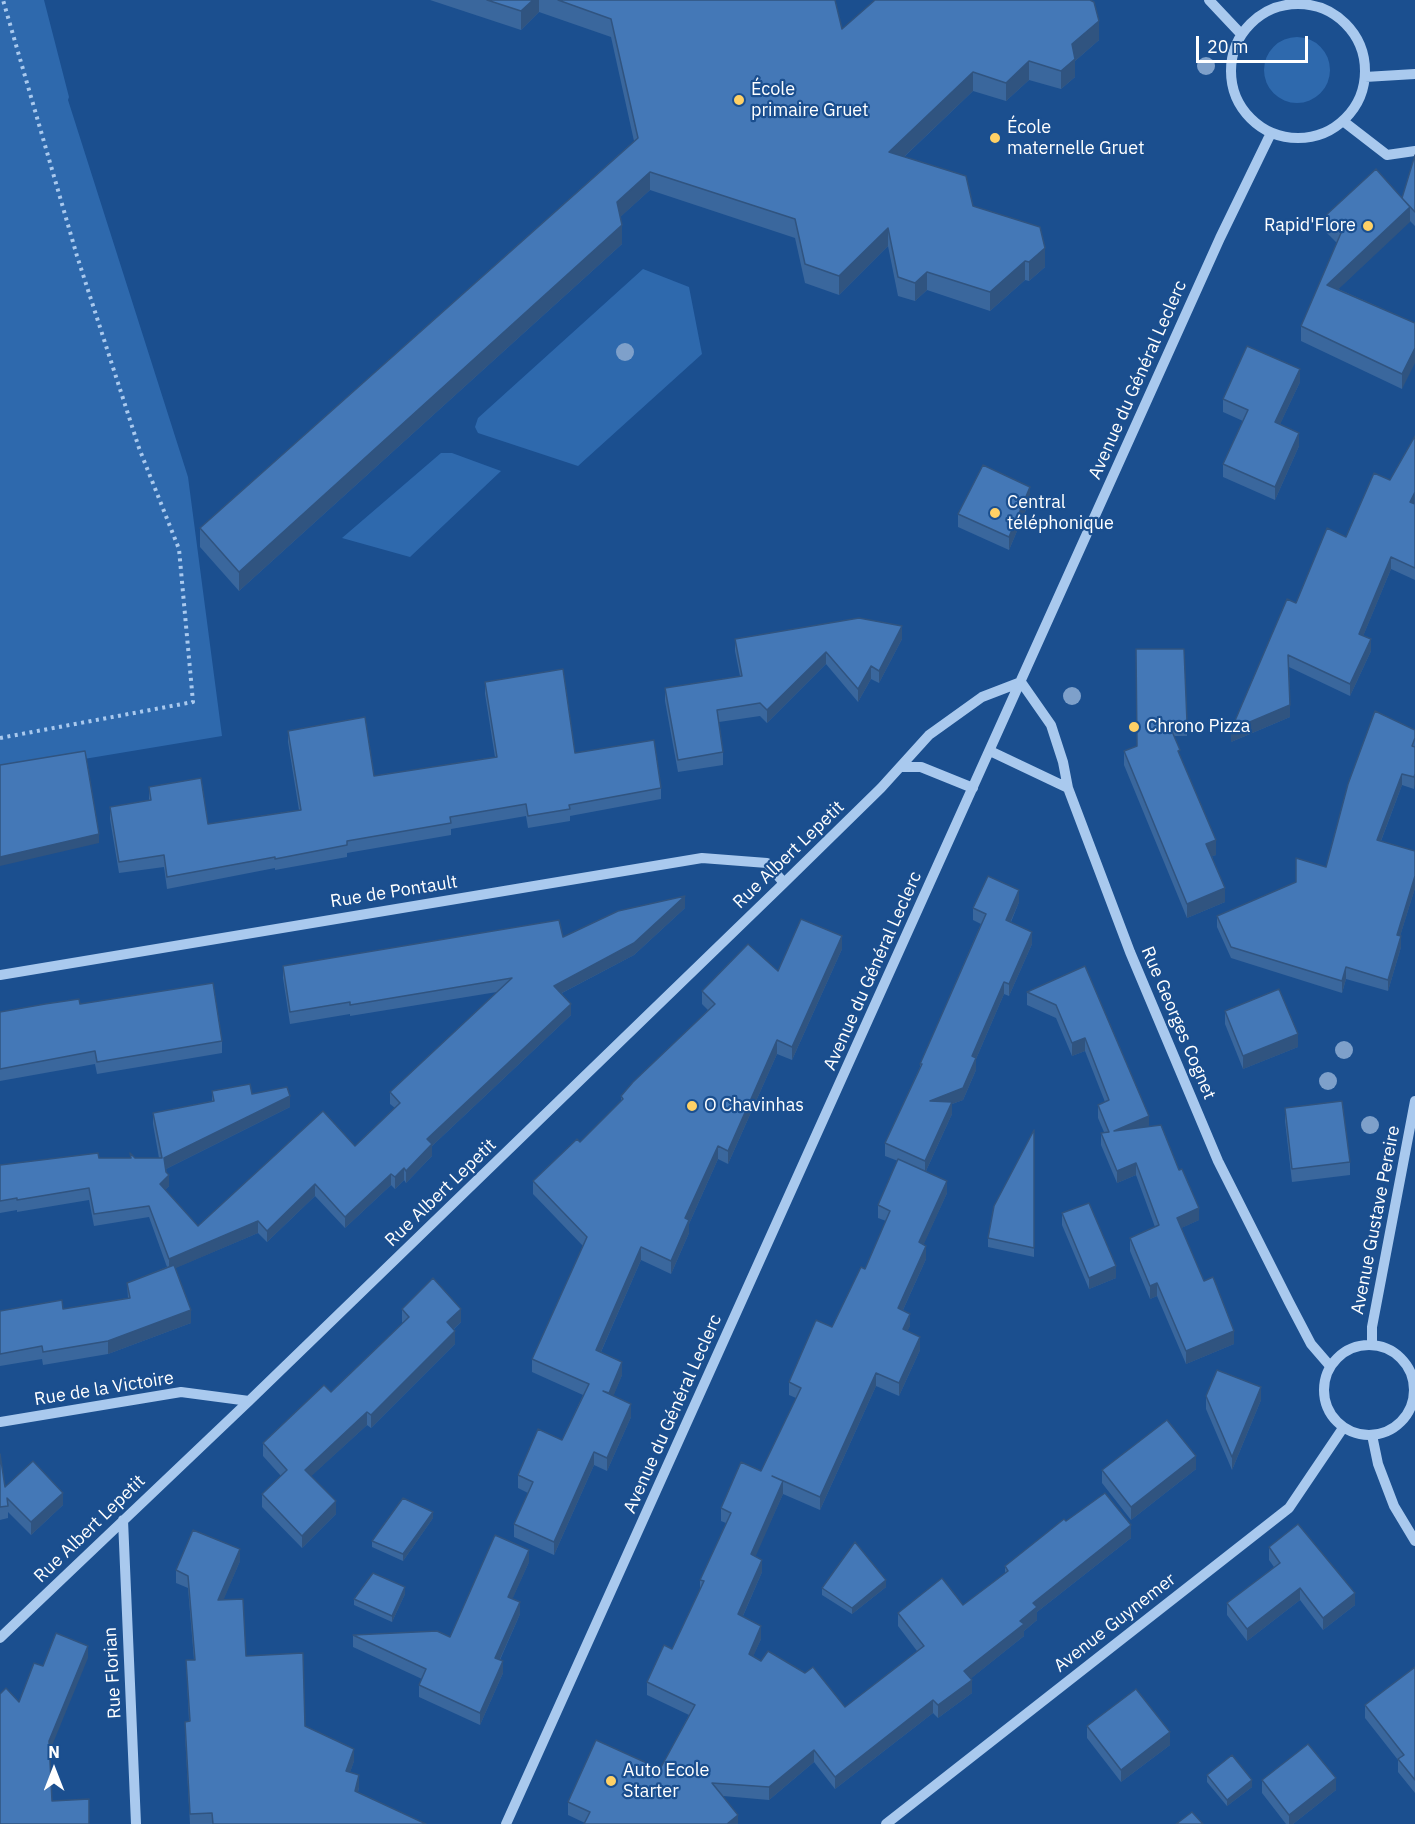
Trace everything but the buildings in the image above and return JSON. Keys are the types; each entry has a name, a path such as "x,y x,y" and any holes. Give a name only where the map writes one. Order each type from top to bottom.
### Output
{"street":[{"path":"1209,0 1241,34"},
{"path":"1287,4 1326,4 1351,29 1359,44 1364,61 1365,78 1361,94 1354,108 1343,121 1327,131 1308,137 1289,138 1271,133 1254,123 1241,108 1233,90 1230,71 1233,52 1241,34 1253,20 1269,10 1287,4"},
{"path":"1365,78 1415,74"},
{"path":"1343,121 1387,155 1415,151"},
{"name":"Avenue du Général Leclerc","path":"506,1824 1220,238 1271,133"},
{"name":"Rue Albert Lepetit","path":"0,1638 784,884 929,735 982,697 1021,681"},
{"name":"Rue Georges Cognet","path":"1021,681 1051,725 1063,762 1068,788 1130,952 1218,1161 1288,1302 1311,1344 1330,1366"},
{"path":"990,751 1068,788"},
{"path":"900,767 921,767 973,788"},
{"name":"Rue de Pontault","path":"0,975 702,858 767,863 784,884"},
{"name":"Avenue Gustave Pereire","path":"1372,1345 1372,1327 1415,1101"},
{"path":"1372,1345 1396,1354 1405,1363 1413,1374 1414,1388 1413,1402 1407,1415 1398,1425 1372,1436 1356,1434 1343,1428 1326,1406 1323,1392 1330,1366 1338,1356 1360,1346 1372,1345"},
{"name":"Rue de la Victoire","path":"0,1422 181,1392 249,1401"},
{"name":"Avenue Guynemer","path":"886,1824 1288,1508 1343,1428"},
{"path":"1372,1436 1378,1464 1394,1506 1415,1541"},
{"name":"Rue Florian","path":"123,1520 136,1824"}],"path":[{"path":"0,738 193,702 179,549 139,448 84,278 3,0"}],"shaded area":[{"path":"0,0 44,0 68,100 188,477 222,736 0,773"},
{"path":"1297,37 1309,40 1320,47 1327,58 1330,70 1327,82 1320,93 1309,100 1297,103 1285,100 1274,93 1267,82 1264,70 1267,58 1274,47 1285,40"},
{"path":"643,269 689,287 702,354 578,466 478,433 475,427 478,418"},
{"path":"441,453 452,453 501,471 410,557 342,538"}],"place":[{"name":"École primaire Gruet","path":"739,100"},
{"name":"École maternelle Gruet","path":"995,138"},
{"name":"Rapid'Flore","path":"1368,226"},
{"name":"Central téléphonique","path":"995,513"},
{"name":"Chrono Pizza","path":"1134,727"},
{"name":"O Chavinhas","path":"692,1106"},
{"name":"Auto Ecole Starter","path":"611,1781"}]}
